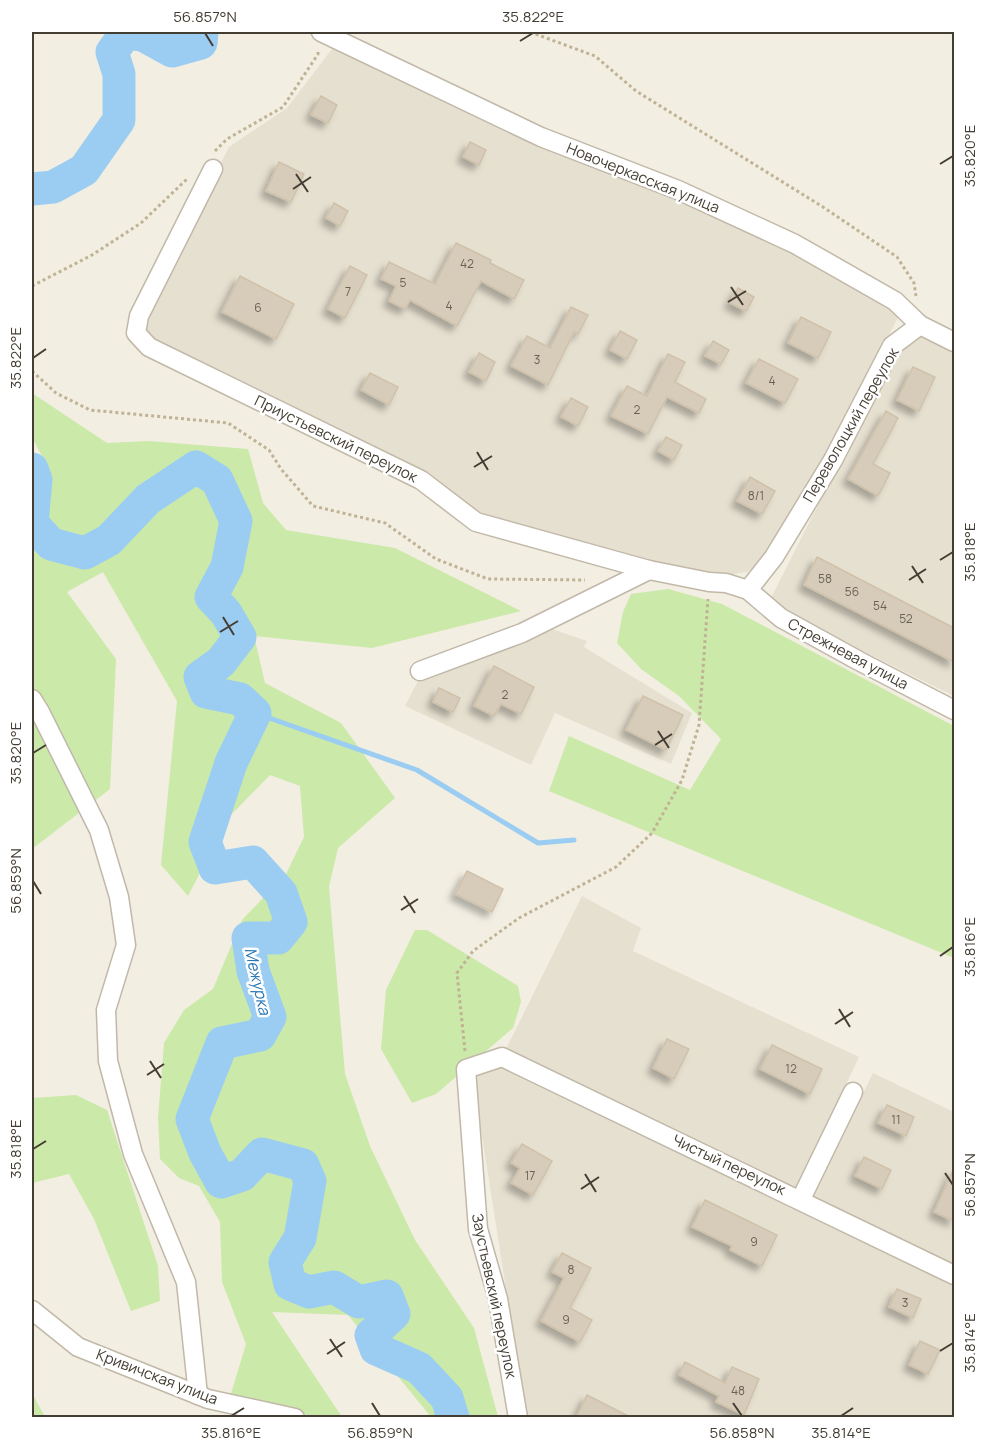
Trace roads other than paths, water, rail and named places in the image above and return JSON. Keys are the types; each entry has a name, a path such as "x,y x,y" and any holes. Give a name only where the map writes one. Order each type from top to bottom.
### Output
{"street":[{"name":"Новочеркасская улица","path":"320,37 541,137 678,190 795,243 895,301 920,325 954,342"},
{"name":"Приустьевский переулок","path":"211,162 139,316 136,333 149,347 421,480 476,522 649,570 709,582 726,583 748,590"},
{"name":"Переволоцкий переулок","path":"748,590 774,557 833,460 892,346 920,325"},
{"path":"420,671 522,633 649,570"},
{"name":"Стрежневая улица","path":"748,590 781,618 859,662 954,710"},
{"path":"32,699 99,830 119,897 126,945 106,1010 108,1061 133,1154 186,1282 198,1395"},
{"name":"Чистый переулок","path":"466,1069 502,1057 801,1199 954,1275"},
{"name":"Заустьевский переулок","path":"466,1069 478,1229 498,1299 518,1418"},
{"path":"801,1199 853,1092"},
{"name":"Кривичская улица","path":"32,1310 78,1347 198,1395 224,1410 295,1418"}],"waterway":[{"name":"Межурка","path":"32,189 53,187 84,170 119,120 119,74 112,52 126,33 143,35 172,51 201,43 202,32"},
{"name":"Межурка","path":"32,469 36,480 32,523 51,544 85,553 109,540 148,499 196,467 217,480 236,521 227,567 211,597 226,613 240,637 221,662 200,677 206,692 240,699 255,713 231,763 205,842 215,868 253,862 281,893 291,922 278,938 248,938 253,971 270,1017 260,1035 222,1043 192,1119 205,1153 221,1182 242,1175 262,1154 303,1165 310,1181 300,1238 285,1262 290,1284 309,1292 334,1287 359,1302 387,1296 394,1314 371,1335 376,1349 419,1368 447,1398 453,1418"},
{"path":"255,713 417,770 538,843 574,840"}]}
